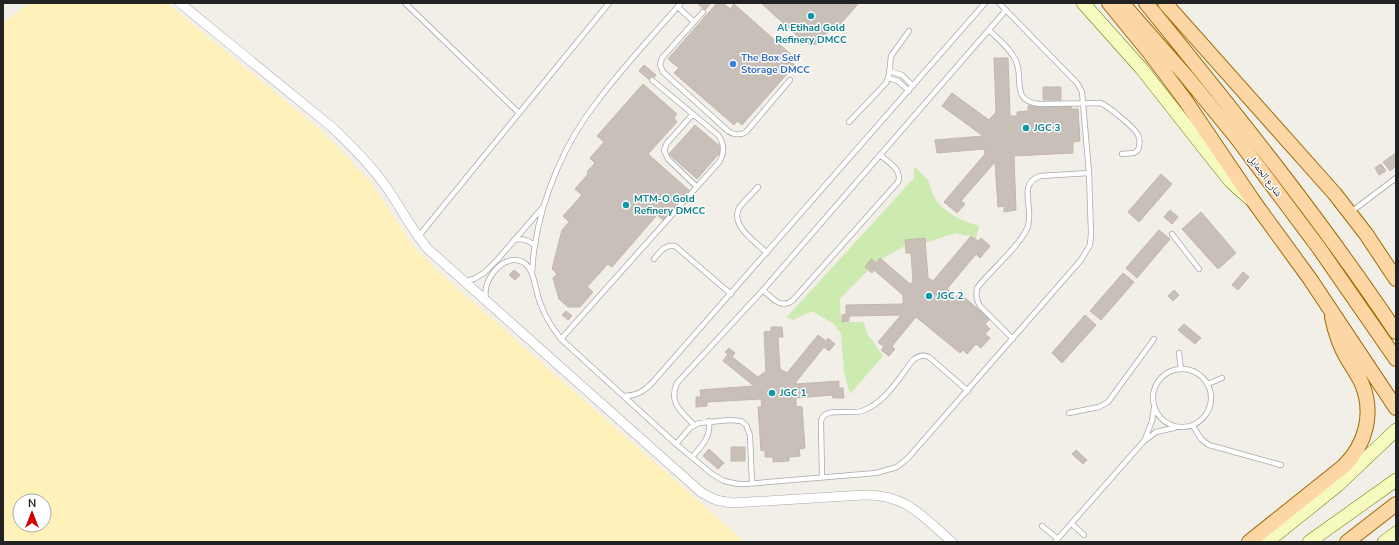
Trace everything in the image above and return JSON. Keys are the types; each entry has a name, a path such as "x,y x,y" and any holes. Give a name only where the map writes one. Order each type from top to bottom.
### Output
{"main road":[{"path":"1083,3 1141,68 1230,181 1254,202"},
{"path":"1109,3 1181,94 1254,202 1330,309 1396,408"},
{"name":"شارع الجمايل","path":"1122,3 1186,76 1236,137 1319,248 1396,359"},
{"name":"شارع الجمايل","path":"1146,3 1266,151 1366,286 1396,332"},
{"path":"1165,3 1319,175 1377,250 1395,277"},
{"path":"1249,542 1344,466 1354,455 1363,438 1368,416 1366,394 1359,378 1338,341 1330,309"},
{"path":"1267,542 1338,485 1396,430"},
{"path":"1309,542 1396,480"},
{"path":"1347,542 1396,504"},
{"path":"1384,542 1396,533"}],"street":[{"path":"180,3 333,128 371,167 387,188 418,237 439,260 709,497 732,503 883,495 910,506 947,539"}],"lane":[{"path":"405,3 519,113"},
{"path":"418,237 609,3"},
{"path":"624,396 642,392 652,384 985,3"},
{"path":"487,302 486,287 488,280 497,268 511,260 520,260 528,265 540,304 547,319 561,339 676,444 712,474 724,481 738,484 876,473 897,467 908,458 968,391 1081,260 1087,251 1091,233 1089,173 1082,92 1077,83 999,3"},
{"path":"532,274 540,218 545,204 561,162 595,103 679,5 694,22"},
{"path":"694,425 675,403 673,396 677,383 763,290 1006,10"},
{"path":"703,12 662,58 660,65 661,69 731,133 738,135 746,132 790,80"},
{"path":"989,30 1014,57 1018,66 1019,89 1026,100 1040,104 1096,102 1103,104 1136,130 1139,138 1138,150 1134,153 1122,154"},
{"path":"849,122 886,83 891,56 909,31"},
{"path":"889,72 902,75 913,86"},
{"path":"888,78 898,81 909,91"},
{"path":"561,339 720,161 724,152 721,138 718,135 652,80"},
{"path":"693,114 667,143 664,153 668,159 697,187"},
{"path":"763,290 774,300 782,304 786,304 794,300 898,182 900,176 898,171 880,155"},
{"path":"1013,339 980,306 976,294 977,288 1020,240 1027,229 1030,217 1028,188 1030,182 1040,176 1089,173"},
{"path":"1349,213 1396,178"},
{"path":"758,187 740,208 738,218 741,228 767,253"},
{"path":"463,281 474,279 493,264 545,204"},
{"path":"1172,234 1199,269"},
{"path":"514,240 523,239 531,242 535,246"},
{"path":"654,258 666,247 672,245 675,246 731,294"},
{"path":"493,264 497,268"},
{"path":"1069,413 1099,407 1108,402 1154,339"},
{"path":"1179,353 1181,369"},
{"path":"822,477 821,422 823,416 828,412 858,412 872,406 885,395 913,360 919,356 922,355 929,357 968,391"},
{"path":"1042,526 1057,541 1149,436 1160,431 1180,428 1193,426 1204,418 1211,405 1211,391 1208,384 1199,374 1194,371 1181,369 1173,370 1160,378 1153,392 1152,399 1154,407 1161,419 1180,428"},
{"path":"1208,384 1222,378"},
{"path":"1143,442 1149,428 1154,407"},
{"path":"692,457 708,437 709,421"},
{"path":"676,444 694,425 709,421 741,421 746,425 750,435 752,483"},
{"path":"1193,426 1201,439 1209,445 1281,465"},
{"path":"1072,524 1084,535"}],"green space":[{"path":"914,166 928,180 935,198 940,205 961,219 979,226 976,239 971,235 967,236 955,233 929,242 910,243 876,262 840,299 841,322 864,322 867,333 883,356 850,394 844,372 841,334 834,324 812,311 793,320 786,317 914,178"}],"sand":[{"path":"30,3 167,3 317,127 372,184 413,246 440,273 745,542 3,542 3,22"}],"building":[{"path":"697,3 711,3 705,10"},
{"name":"The Box Self Storage DMCC","path":"717,3 723,3 730,9 734,4 795,58 791,62 795,65 742,125 737,121 734,125 674,73 679,68 668,59"},
{"name":"Al Etihad Gold Refinery DMCC","path":"761,3 858,4 835,30 832,28 818,44 806,44"},
{"name":"JGC 3","path":"994,58 1008,58 1010,116 1017,116 1017,112 1028,111 1028,106 1070,104 1072,109 1078,109 1080,141 1073,142 1073,153 1014,156 1016,210 1004,212 1004,206 998,207 995,162 961,201 965,204 957,213 944,202 985,154 984,149 937,153 935,140 983,136 942,106 952,93 989,120 996,112"},
{"path":"644,65 656,75 651,81 639,71"},
{"name":"MTM-O Gold Refinery DMCC","path":"643,84 677,114 674,118 677,122 648,154 691,192 664,221 657,215 612,267 608,264 587,287 593,292 580,307 568,307 559,299 553,278 557,274 552,269 562,230 569,222 563,216 582,195 575,189 595,163 590,158 604,142 597,136"},
{"path":"1043,87 1061,87 1061,100 1043,100"},
{"path":"695,125 723,149 697,179 669,154"},
{"path":"1396,153 1396,166 1390,171 1383,162"},
{"path":"1381,164 1386,171 1379,175 1375,168"},
{"path":"1161,174 1172,184 1139,222 1128,212"},
{"path":"1170,210 1178,217 1172,224 1164,217"},
{"path":"1201,212 1236,253 1218,269 1182,229"},
{"path":"1159,230 1170,239 1137,278 1126,268"},
{"name":"JGC 2","path":"971,236 978,241 981,238 990,246 980,258 976,254 947,289 956,297 959,293 990,319 985,324 990,329 985,334 990,338 981,348 976,344 967,354 963,350 960,353 916,317 892,346 895,349 889,356 881,350 884,347 878,342 901,315 849,316 849,321 842,322 842,315 846,314 846,305 903,304 903,295 874,270 872,273 865,267 871,259 876,263 880,258 910,284 913,282 911,253 906,253 905,240 925,238 928,278 933,281"},
{"path":"514,270 520,275 515,280 509,275"},
{"path":"1243,272 1249,277 1238,290 1232,285"},
{"path":"1123,273 1134,282 1101,320 1090,311"},
{"path":"1174,290 1179,295 1173,301 1168,296"},
{"path":"566,311 572,316 568,320 562,315"},
{"path":"1085,315 1096,325 1062,363 1052,353"},
{"path":"1184,324 1201,338 1195,344 1178,330"},
{"name":"JGC 1","path":"771,327 782,327 783,337 778,337 780,369 787,373 818,335 826,341 828,338 835,344 829,351 824,347 796,382 796,384 839,381 839,388 843,388 844,398 833,398 832,395 796,398 796,406 802,407 805,448 799,449 800,456 789,457 789,461 773,462 773,457 765,457 765,450 761,451 758,407 762,407 761,399 707,402 707,406 696,407 696,397 701,397 700,390 754,386 723,361 728,354 725,352 729,348 735,353 732,357 758,377 766,371 764,332 771,331"},
{"path":"731,447 745,447 745,461 731,461"},
{"path":"709,449 724,463 718,469 703,456"},
{"path":"1076,450 1087,460 1083,464 1072,454"}],"place":[{"name":"Al Etihad Gold Refinery DMCC","path":"811,16"},
{"name":"The Box Self Storage DMCC","path":"733,64"},
{"name":"JGC 3","path":"1026,128"},
{"name":"MTM-O Gold Refinery DMCC","path":"626,205"},
{"name":"JGC 2","path":"929,296"},
{"name":"JGC 1","path":"772,393"}]}
